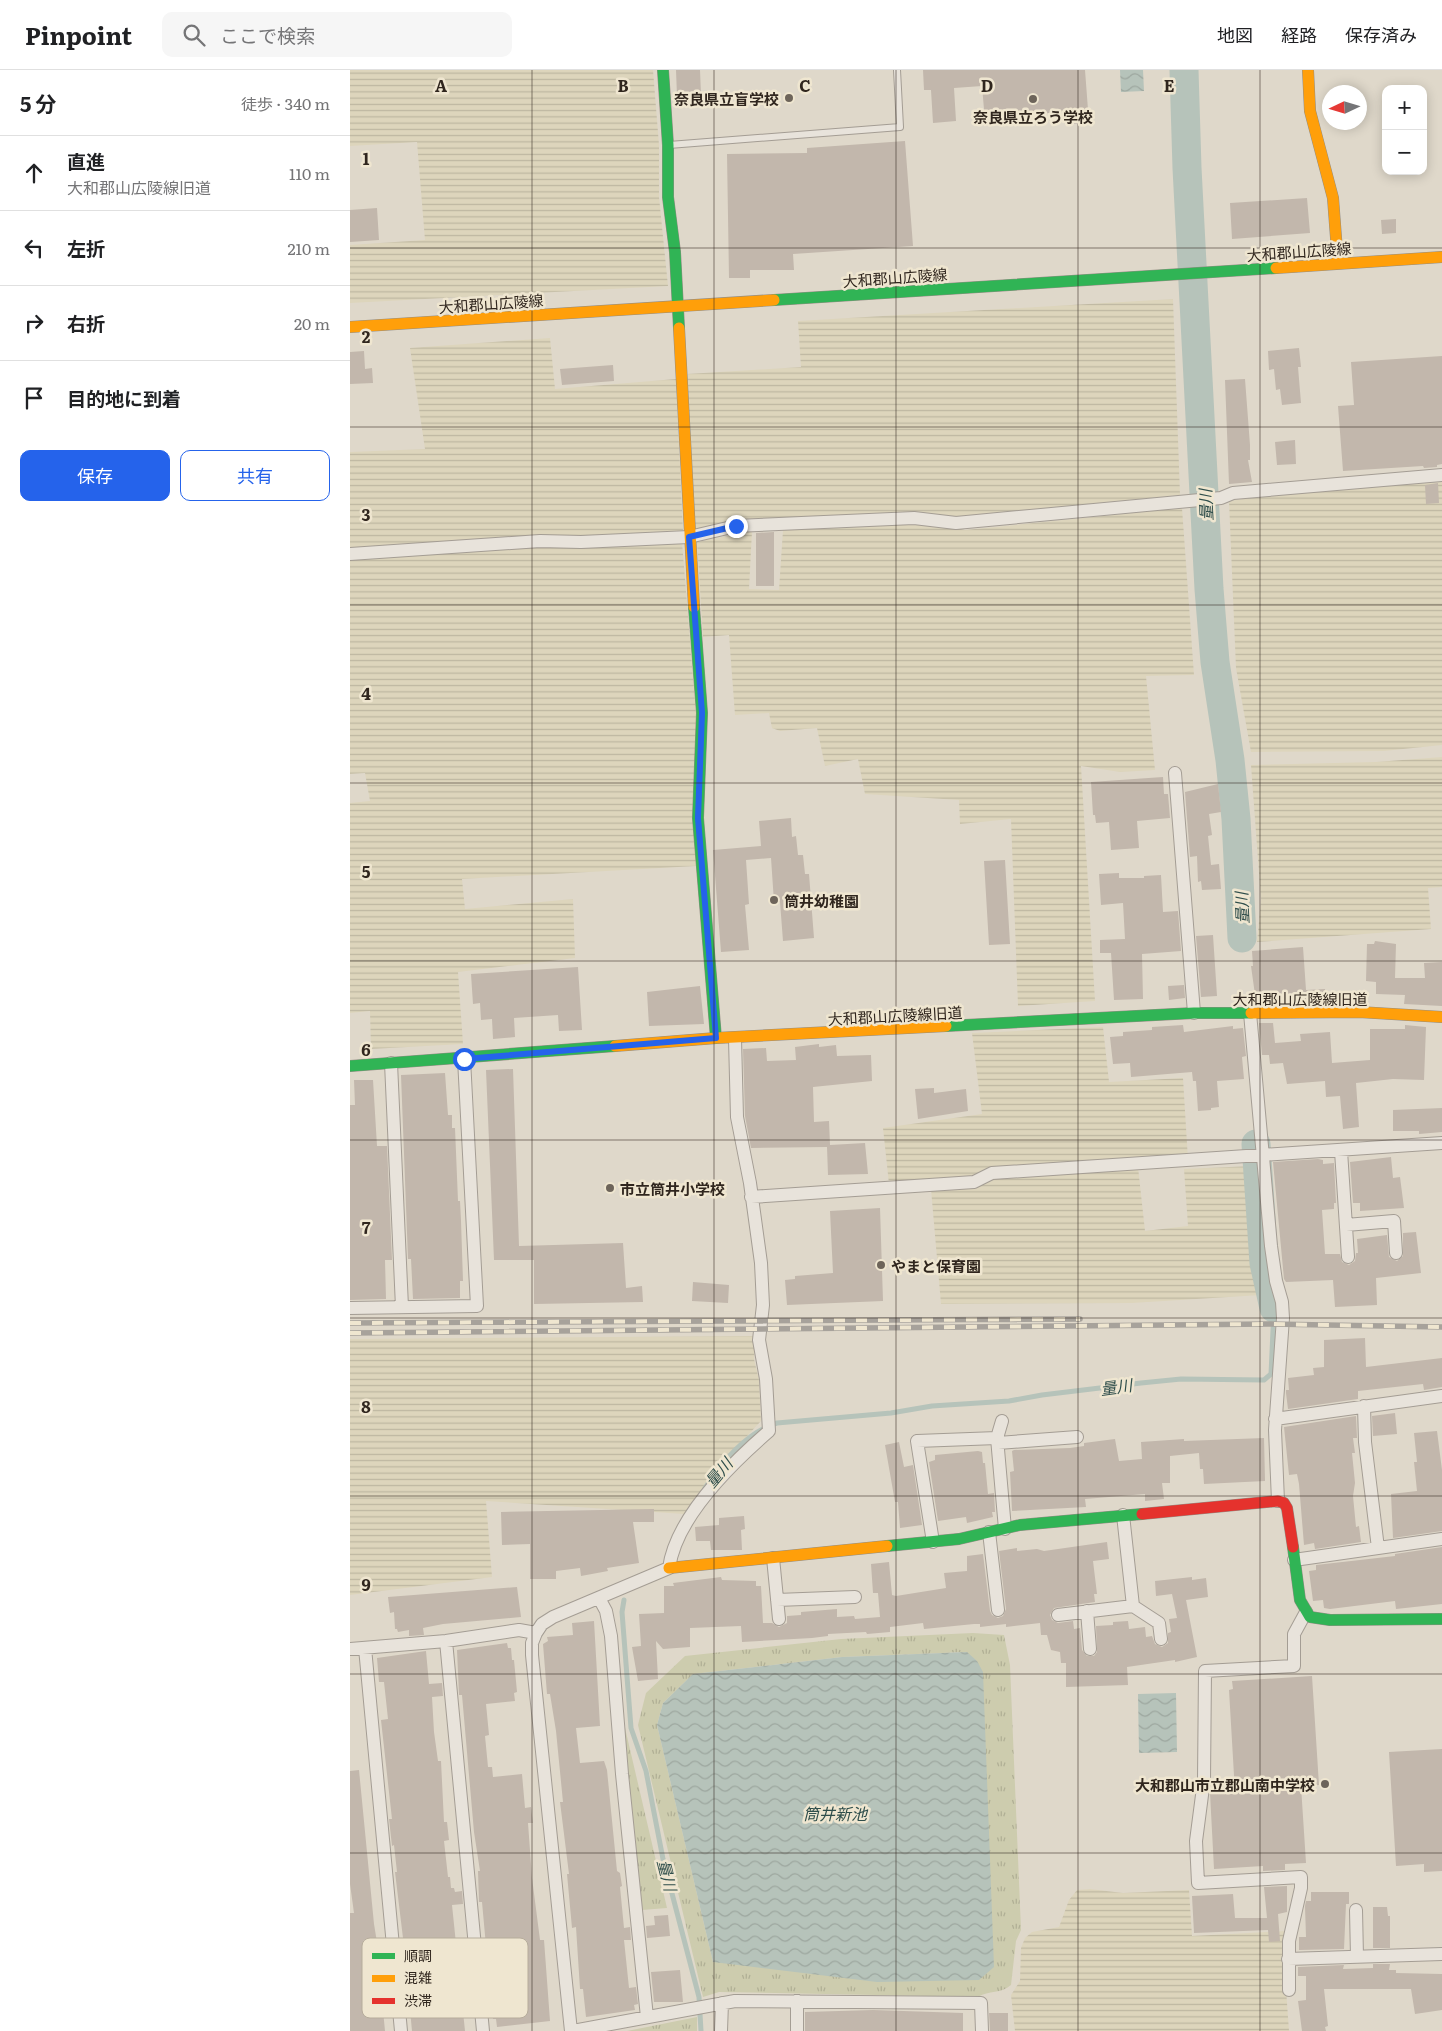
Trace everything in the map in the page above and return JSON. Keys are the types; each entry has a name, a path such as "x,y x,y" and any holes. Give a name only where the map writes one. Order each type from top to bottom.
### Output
{"street":[{"path":"663,70 668,145 668,197 674,252 689,537 702,713 698,818 716,1038"},
{"path":"1308,70 1310,111 1333,198 1338,264"},
{"name":"大和郡山広陵線","path":"350,327 1442,257"},
{"path":"350,554 540,541 581,542 689,537 736,526 914,518 956,523 1221,498 1233,493 1442,475"},
{"path":"1175,772 1194,1013"},
{"name":"大和郡山広陵線旧道","path":"350,1066 464,1059 716,1038 734,1039 1194,1013 1359,1012 1442,1017"},
{"path":"1250,1013 1259,1157 1273,1264 1282,1302 1283,1318 1275,1419 1278,1501"},
{"path":"669,1568 671,1554 690,1518 718,1478 769,1431 766,1379 759,1340 764,1305 761,1263 737,1118 734,1039"},
{"path":"350,1308 477,1306 464,1059"},
{"path":"391,1063 402,1307"},
{"path":"751,1196 974,1182 992,1173 1259,1157 1442,1143"},
{"path":"1341,1151 1348,1257"},
{"path":"1346,1225 1394,1221 1396,1253"},
{"path":"1275,1419 1442,1396"},
{"path":"1364,1406 1365,1442 1378,1548"},
{"path":"1002,1421 998,1440 1005,1528"},
{"path":"933,1542 917,1441 1077,1437"},
{"path":"982,2031 981,2003 797,2001 715,2005 572,2031 539,1738 532,1654 532,1643 542,1624 553,1617 669,1568 959,1539 1005,1528 1123,1515 1278,1501 1284,1503 1287,1508 1300,1600 1306,1612 1316,1619 1330,1620 1442,1619"},
{"path":"1123,1515 1134,1606"},
{"path":"989,1532 998,1610"},
{"path":"1294,1560 1442,1539"},
{"path":"773,1558 779,1619"},
{"path":"777,1600 855,1597"},
{"path":"599,1598 606,1611 611,1636 622,1774 647,2017"},
{"path":"1058,1615 1134,1606 1159,1623 1161,1639"},
{"path":"1087,1611 1090,1649"},
{"path":"1289,1990 1289,1941 1301,1888 1301,1877 1198,1883 1196,1841 1204,1780 1205,1671 1294,1666 1294,1634 1306,1612"},
{"path":"350,1650 446,1641 519,1630 536,1633"},
{"path":"446,1641 474,1938"},
{"path":"365,1648 392,1938"},
{"path":"1356,1910 1357,1957"},
{"path":"1288,1959 1442,1954"},
{"path":"797,2001 797,2031"},
{"path":"715,2005 721,2031"},
{"path":"400,2018 401,2031"},
{"path":"482,2018 483,2031"}],"lane":[{"path":"668,145 900,127 897,70"}],"shaded area":[{"path":"350,70 653,70 659,145 659,197 668,286 350,303 350,245 425,240 417,142 350,146"},
{"path":"1173,299 1180,495 956,517 694,529 687,374 801,367 798,321"},
{"path":"550,338 555,389 676,379 683,531 581,536 539,535 350,548 350,452 425,449 410,348"},
{"path":"1442,482 1442,745 1384,751 1251,752 1236,668 1229,501 1283,493"},
{"path":"1182,508 1194,675 1146,676 1155,770 1120,772 1081,766 1095,1001 1018,1006 1011,819 960,824 959,800 865,794 858,759 825,766 817,728 780,731 772,728 769,713 735,715 729,635 703,637 697,542 752,531 749,589 779,590 783,530 899,524 943,525 965,530"},
{"path":"682,542 696,714 696,866 462,879 465,909 573,899 575,958 458,972 463,1044 371,1049 370,1011 350,1013 350,803 370,801 365,773 350,774 350,559 541,546"},
{"path":"1442,757 1442,887 1428,888 1431,929 1257,942 1261,900 1251,765 1376,762"},
{"path":"1103,1027 1109,1082 1183,1078 1188,1160 1138,1167 1145,1231 1188,1226 1184,1169 1252,1166 1261,1295 1132,1303 941,1304 931,1189 889,1184 883,1128 982,1114 972,1033"},
{"path":"755,1336 754,1359 759,1380 761,1421 713,1473 684,1514 486,1501 492,1577 350,1595 350,1339"},
{"path":"1090,1889 1123,1893 1189,1890 1192,1936 1286,1931 1283,1947 1289,2031 1015,2031 1011,1995 1020,1981 1021,1948 1025,1938 1032,1932 1059,1927 1069,1900 1077,1890"}],"green space":[{"path":"973,1633 1004,1635 1010,1665 1021,1930 1016,1941 1011,1985 1003,1990 986,1993 978,1997 719,1992 703,1997 638,1725 646,1693 685,1656 841,1639","holes":["967,1652 713,1962 657,1725 663,1703 693,1674 842,1657"]},
{"path":"622,1715 667,1908 642,1910"},
{"path":"697,2017 697,2031 627,2031"}],"water":[{"path":"1120,70 1143,70 1144,91 1121,92"},
{"name":"筒井新池","path":"967,1652 977,1661 983,1672 994,1967 979,1980 877,1982 713,1962 657,1725 663,1703 693,1674 842,1657"},
{"path":"1176,1693 1177,1752 1139,1753 1138,1694"}],"building":[{"path":"676,70 700,70 701,95 677,96"},
{"path":"923,70 1085,70 1089,123 1065,124 1064,112 1007,116 1007,120 985,121 982,86 954,88 956,121 933,123 931,90 924,90"},
{"path":"905,141 913,246 793,254 794,270 750,270 750,278 729,278 727,154 807,153 807,148"},
{"path":"1307,198 1310,233 1232,239 1230,203"},
{"path":"377,208 379,240 350,242 350,210"},
{"path":"1396,219 1396,233 1382,234 1381,220"},
{"path":"1299,348 1301,367 1298,367 1301,403 1282,405 1280,389 1276,390 1274,369 1269,370 1268,351"},
{"path":"364,351 365,369 372,368 373,383 350,384 350,352"},
{"path":"1442,356 1442,464 1437,465 1437,467 1424,468 1423,466 1343,471 1338,406 1354,405 1351,362"},
{"path":"613,365 614,381 562,385 560,369"},
{"path":"1245,379 1250,445 1250,460 1248,460 1252,482 1229,484 1225,380"},
{"path":"1295,440 1296,464 1277,465 1275,442"},
{"path":"1438,483 1439,503 1426,504 1425,485"},
{"path":"774,532 774,586 756,586 756,533"},
{"path":"1163,777 1164,794 1168,794 1170,818 1137,821 1139,848 1111,850 1109,822 1096,823 1095,815 1093,815 1091,782"},
{"path":"1218,784 1221,812 1209,814 1212,835 1208,836 1211,865 1219,864 1221,889 1202,890 1201,881 1198,882 1197,856 1190,857 1185,792"},
{"path":"791,818 792,837 796,836 798,855 803,855 805,874 809,874 814,938 783,941 780,902 774,902 771,858 746,860 749,904 745,905 749,950 721,952 713,850 761,846 759,821"},
{"path":"1005,860 1010,944 989,945 984,861"},
{"path":"1119,873 1119,878 1144,878 1144,876 1161,875 1163,912 1178,911 1181,951 1142,954 1143,999 1114,1000 1111,953 1100,953 1100,940 1125,939 1123,903 1101,905 1099,874"},
{"path":"1213,935 1217,996 1201,997 1196,936"},
{"path":"1375,941 1396,944 1395,978 1425,978 1424,963 1442,962 1442,1006 1404,1004 1405,995 1376,994 1376,982 1366,981 1367,944 1374,944"},
{"path":"1303,947 1306,990 1325,989 1326,1002 1256,1002 1251,966 1253,966 1252,951"},
{"path":"578,967 582,1030 559,1031 558,1015 514,1018 515,1037 493,1039 492,1019 481,1020 480,1003 473,1004 471,974"},
{"path":"1184,985 1185,998 1169,1000 1168,986"},
{"path":"700,986 704,1024 649,1026 647,992"},
{"path":"1259,1023 1273,1023 1275,1043 1301,1041 1300,1034 1330,1032 1332,1063 1370,1060 1370,1029 1405,1029 1405,1025 1426,1027 1424,1080 1393,1079 1356,1083 1359,1127 1343,1129 1340,1096 1326,1097 1325,1081 1287,1084 1283,1063 1270,1064 1269,1055 1262,1055"},
{"path":"1183,1025 1184,1032 1233,1026 1233,1029 1243,1028 1246,1056 1242,1057 1244,1079 1217,1081 1219,1107 1198,1111 1196,1081 1193,1081 1192,1072 1131,1077 1130,1063 1113,1064 1110,1037 1123,1036 1123,1032 1152,1030 1152,1027"},
{"path":"819,1044 819,1047 836,1045 837,1056 871,1055 872,1081 813,1087 814,1122 829,1121 830,1145 865,1143 868,1174 828,1175 827,1147 751,1148 745,1116 743,1049 766,1048 767,1061 796,1060 795,1047"},
{"path":"513,1069 519,1246 623,1243 626,1288 642,1286 643,1302 534,1304 534,1260 494,1260 486,1070"},
{"path":"445,1073 448,1115 452,1115 452,1128 455,1128 463,1281 460,1281 460,1298 413,1299 411,1259 408,1259 401,1075"},
{"path":"354,1080 373,1080 377,1146 387,1146 392,1260 385,1260 386,1299 350,1300 350,1105 355,1105"},
{"path":"934,1088 934,1093 966,1089 968,1111 918,1119 915,1089"},
{"path":"1442,1108 1442,1132 1419,1134 1419,1131 1393,1131 1393,1110"},
{"path":"1391,1157 1393,1178 1400,1177 1404,1208 1360,1211 1360,1203 1353,1203 1350,1162"},
{"path":"1323,1160 1323,1164 1334,1163 1336,1203 1334,1203 1334,1209 1322,1210 1325,1254 1340,1254 1342,1262 1349,1265 1355,1261 1356,1253 1358,1253 1357,1239 1387,1235 1389,1257 1397,1261 1403,1256 1403,1233 1416,1232 1421,1273 1376,1278 1377,1305 1335,1307 1333,1280 1286,1282 1284,1279 1273,1162"},
{"path":"880,1208 883,1301 787,1305 785,1280 795,1279 795,1276 833,1273 830,1211"},
{"path":"693,1282 729,1285 728,1303 692,1301"},
{"path":"1365,1338 1366,1367 1442,1358 1442,1387 1424,1390 1423,1384 1358,1391 1358,1399 1288,1409 1286,1390 1289,1390 1288,1378 1314,1375 1313,1368 1324,1367 1324,1340"},
{"path":"1395,1413 1397,1434 1373,1436 1372,1416"},
{"path":"1356,1416 1357,1438 1353,1438 1355,1453 1352,1453 1355,1483 1353,1496 1356,1527 1359,1526 1361,1542 1315,1549 1314,1543 1304,1545 1299,1484 1297,1474 1289,1475 1284,1427"},
{"path":"1437,1431 1442,1470 1442,1531 1393,1538 1391,1494 1417,1491 1414,1433"},
{"path":"1264,1438 1265,1481 1204,1484 1203,1469 1200,1469 1199,1453 1170,1456 1170,1483 1162,1483 1164,1499 1145,1501 1145,1494 1085,1499 1086,1507 1012,1511 1010,1472 1014,1471 1012,1451 1014,1450 1070,1448 1084,1446 1084,1443 1115,1439 1119,1461 1142,1459 1141,1442 1184,1439 1184,1441"},
{"path":"899,1442 904,1467 913,1465 922,1525 900,1528 898,1502 895,1502 885,1445"},
{"path":"982,1452 983,1463 985,1463 988,1494 994,1493 995,1512 992,1512 993,1517 967,1523 966,1517 938,1521 929,1462 935,1460 935,1455"},
{"path":"654,1509 654,1522 633,1522 639,1563 607,1568 608,1571 581,1576 580,1568 556,1571 556,1579 530,1579 530,1544 502,1545 501,1512"},
{"path":"744,1516 745,1529 741,1530 742,1550 711,1550 710,1541 696,1541 695,1527 719,1525 719,1518"},
{"path":"1107,1542 1109,1559 1093,1561 1097,1594 1094,1594 1095,1602 1054,1608 1050,1615 1052,1620 1058,1623 1073,1621 1074,1629 1080,1628 1082,1650 1087,1656 1094,1656 1097,1652 1096,1626 1113,1625 1113,1622 1128,1621 1129,1629 1145,1627 1146,1637 1152,1636 1155,1644 1162,1647 1168,1643 1168,1633 1171,1632 1169,1619 1177,1618 1172,1594 1156,1596 1155,1581 1192,1577 1192,1580 1206,1578 1208,1597 1186,1600 1197,1657 1175,1662 1175,1660 1127,1667 1128,1685 1066,1687 1066,1663 1061,1663 1060,1652 1051,1650 1047,1635 1041,1635 1040,1623 1006,1627 1006,1624 980,1627 980,1624 974,1624 924,1629 923,1623 890,1627 890,1632 828,1634 828,1636 812,1638 742,1642 741,1626 690,1628 690,1647 663,1649 656,1641 658,1679 638,1681 632,1647 641,1646 639,1614 664,1613 664,1586 674,1586 673,1583 721,1577 722,1580 756,1581 756,1586 761,1586 763,1623 772,1623 779,1627 787,1623 787,1616 801,1615 801,1612 837,1609 837,1617 854,1616 855,1619 880,1617 878,1593 873,1593 871,1564 889,1562 892,1595 896,1596 946,1588 944,1573 967,1571 967,1556 983,1554 990,1611 992,1615 998,1618 1003,1616 1006,1609 999,1551 1017,1548 1017,1551 1037,1549 1044,1551"},
{"path":"1442,1547 1442,1604 1396,1609 1395,1601 1330,1609 1324,1608 1323,1600 1313,1601 1309,1571 1316,1570 1316,1565 1395,1556 1395,1554"},
{"path":"517,1587 521,1617 443,1624 423,1628 424,1635 409,1636 409,1630 398,1632 395,1629 394,1612 390,1613 388,1597"},
{"path":"594,1621 600,1726 576,1728 580,1763 604,1761 607,1770 617,1871 620,1873 622,1886 620,1887 624,1928 630,1927 631,1940 624,1940 629,1988 636,1987 638,2004 634,2005 635,2010 586,2017 583,1989 580,1989 576,1927 572,1928 567,1874 569,1874 560,1802 563,1802 556,1731 550,1694 547,1694 543,1644 548,1641 547,1637 573,1635 572,1623"},
{"path":"507,1643 508,1648 511,1648 517,1692 514,1693 515,1701 486,1704 489,1735 485,1736 488,1767 492,1767 493,1777 522,1774 525,1808 531,1807 533,1823 528,1823 532,1878 540,1940 544,1940 550,2021 497,2027 496,2019 493,2019 528,2018 528,1938 485,1938 482,1902 479,1902 478,1871 480,1871 474,1832 462,1695 459,1695 457,1650"},
{"path":"426,1651 429,1684 442,1683 443,1696 432,1697 438,1761 441,1761 444,1822 447,1822 449,1840 444,1841 448,1877 450,1877 451,1888 454,1888 455,1892 462,1891 463,1904 452,1905 455,1938 403,1938 395,1872 397,1872 394,1845 392,1846 389,1819 392,1819 381,1720 388,1719 384,1682 379,1682 377,1658"},
{"path":"1312,1676 1319,1785 1301,1786 1306,1863 1285,1864 1285,1870 1263,1871 1263,1866 1214,1869 1210,1793 1235,1792 1229,1690 1233,1689 1232,1681"},
{"path":"1442,1749 1442,1871 1424,1872 1424,1864 1396,1866 1389,1752"},
{"path":"359,1770 376,1938 362,1938 362,2018 384,2018 385,2031 350,2031 350,1913 354,1913 350,1884 350,1771"},
{"path":"1287,1886 1287,1912 1278,1914 1280,1941 1269,1942 1268,1930 1194,1933 1192,1896 1233,1894 1235,1918 1267,1918 1264,1887"},
{"path":"1311,1892 1349,1892 1349,1904 1346,1904 1344,1949 1299,1950 1299,1937 1306,1937 1305,1906 1306,1901 1311,1901"},
{"path":"1373,1907 1387,1907 1388,1916 1390,1916 1390,1948 1373,1948"},
{"path":"668,1915 670,1936 647,1938 646,1926 655,1925 654,1916"},
{"path":"1373,1964 1390,1964 1389,1970 1396,1970 1396,1973 1442,1974 1442,2010 1415,2014 1411,1989 1324,1989 1328,2026 1325,2027 1326,2031 1302,2031 1298,2001 1306,2000 1306,1976 1298,1976 1298,1967 1344,1965 1343,1969 1373,1968"},
{"path":"680,1970 683,2002 654,2002 651,1972"},
{"path":"873,2010 963,2013 963,2031 805,2031 805,2012"},
{"path":"989,2013 1008,2013 1008,2031 990,2031"},
{"path":"411,2018 464,2018 465,2031 412,2031"}],"waterway":[{"name":"量川","path":"1184,70 1187,168 1209,589 1215,662 1230,760 1236,819 1242,938"},
{"name":"量川","path":"1256,1144 1264,1263 1274,1308"},
{"name":"量川","path":"705,1488 736,1449 755,1433 777,1423 891,1413 932,1406 1009,1401 1042,1395 1181,1379 1264,1380 1271,1374 1274,1308"},
{"name":"量川","path":"624,1600 622,1612 631,1728 646,1771 663,1859 699,1997 701,2031"}],"railway":[{"path":"350,1323 1080,1319"},
{"path":"350,1333 1268,1324 1442,1327"}],"traffic: fast":[{"path":"663,70 668,145 668,197 675,252 679,328"},
{"path":"774,300 1276,268"},
{"path":"694,607 702,713 698,818 716,1038"},
{"path":"946,1026 1194,1013 1251,1013"},
{"path":"350,1066 615,1046"},
{"path":"887,1546 959,1539 1020,1525 1142,1514"},
{"path":"1293,1547 1300,1600 1310,1617 1330,1620 1442,1619"}],"traffic: slow":[{"path":"1308,70 1310,111 1333,198 1338,264"},
{"path":"1276,268 1442,257"},
{"path":"350,327 774,300"},
{"path":"679,328 694,607"},
{"path":"1251,1013 1359,1012 1442,1017"},
{"path":"615,1046 716,1038 946,1026"},
{"path":"669,1568 887,1546"}],"traffic: jam":[{"path":"1142,1514 1278,1501 1284,1503 1287,1508 1293,1547"}],"place":[{"name":"奈良県立盲学校","path":"789,98"},
{"name":"奈良県立ろう学校","path":"1033,99"},
{"name":"筒井幼稚園","path":"774,900"},
{"name":"市立筒井小学校","path":"610,1188"},
{"name":"やまと保育園","path":"881,1265"},
{"name":"大和郡山市立郡山南中学校","path":"1325,1784"}],"route":[{"path":"464,1059 716,1038 698,818 702,713 689,537 736,526"}]}
